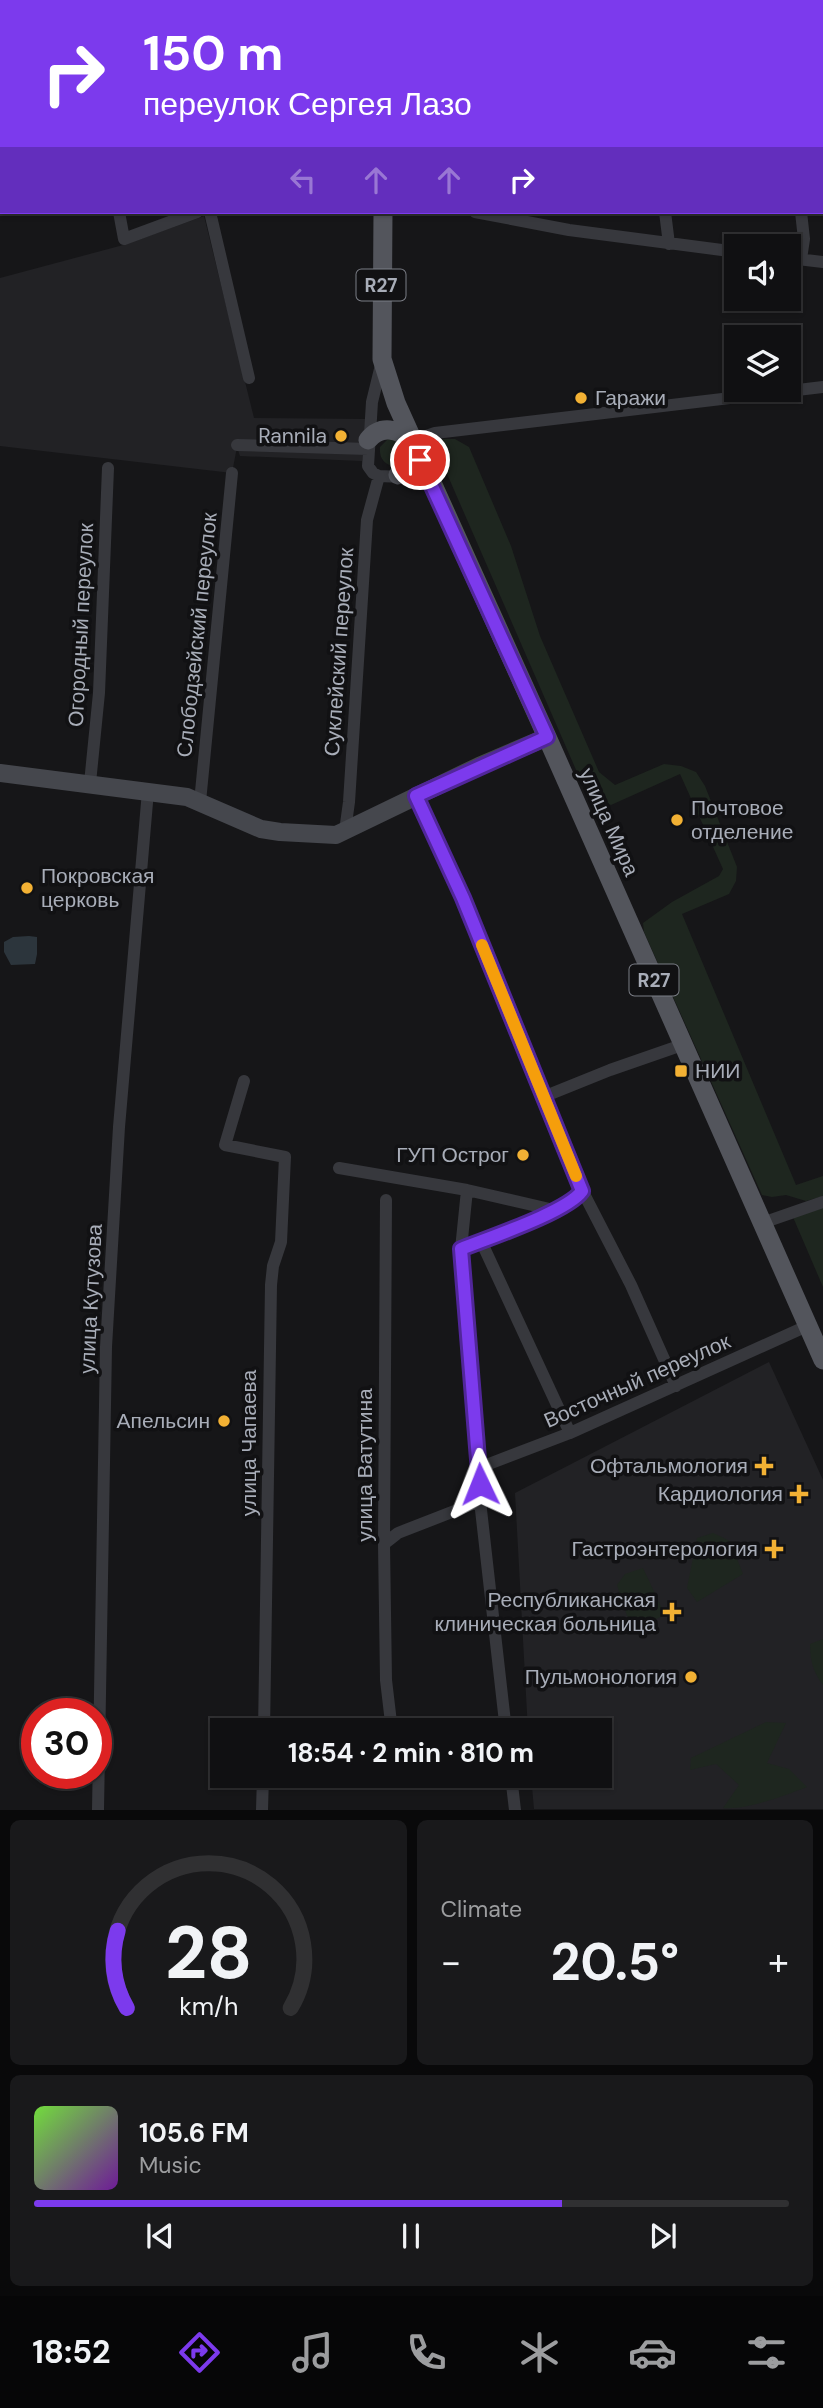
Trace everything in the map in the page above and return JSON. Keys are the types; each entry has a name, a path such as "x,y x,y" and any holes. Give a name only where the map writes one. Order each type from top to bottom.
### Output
{"main road":[{"name":"R27","path":"383,214 382,359 396,404 412,441"},
{"path":"368,444 377,431 386,429 401,433 412,441 411,460 405,470 388,476"},
{"name":"улица Мира","path":"412,441 547,737 823,1360"}],"street":[{"path":"119,214 124,239 192,214"},
{"path":"210,214 249,378"},
{"path":"486,214 569,229 724,250"},
{"path":"665,214 669,244"},
{"path":"801,214 804,239 801,245"},
{"path":"801,259 823,262"},
{"path":"382,359 376,382 368,466 373,472 388,476 428,478"},
{"path":"412,441 435,433 823,387"},
{"path":"237,445 368,444"},
{"name":"Огородный переулок","path":"90,783 99,693 108,468"},
{"name":"Слободзейский переулок","path":"200,802 232,473"},
{"name":"Суклейский переулок","path":"345,831 367,520 388,476"},
{"path":"0,773 148,791 200,802 261,829 336,835 547,737"},
{"name":"улица Кутузова","path":"98,1810 106,1347 120,1127 148,791"},
{"path":"416,796 463,898 582,1191 631,1285 676,1385"},
{"path":"543,1097 682,1045"},
{"name":"улица Чапаева","path":"244,1081 225,1145 285,1157 281,1242 273,1266 271,1285 264,1718"},
{"path":"339,1168 467,1190 554,1210"},
{"path":"467,1190 461,1249 481,1467 480,1501 505,1718"},
{"path":"461,1249 554,1210 576,1198 582,1191"},
{"name":"улица Ватутина","path":"386,1200 384,1544 386,1680 390,1718"},
{"path":"762,1223 823,1202"},
{"path":"481,1241 570,1433"},
{"name":"Восточный переулок","path":"481,1467 570,1433 807,1326"},
{"path":"384,1544 398,1533 480,1501"},
{"path":"262,1788 262,1810"},
{"path":"512,1788 514,1810"}],"shaded area":[{"path":"204,216 254,418 366,419 362,461 240,456 237,447 232,473 0,446 0,278 127,244"},
{"path":"390,437 410,448 395,466 385,462 380,454 380,447"},
{"path":"441,439 455,439 469,447 511,546 540,636 599,772 615,785 664,764 681,766 696,772 705,786 737,867 736,881 729,894 682,914 796,1185 823,1176 823,1196 806,1201 786,1195 762,1195 644,932 643,923 672,902 719,876 723,869 680,774 611,805 587,795 441,460 436,446"},
{"path":"13,937 37,937 35,964 11,965 4,952 4,942"},
{"path":"823,1207 823,1287 793,1217"},
{"name":"Республиканская клиническая больница","path":"769,1362 823,1480 823,1809 534,1809 532,1788 612,1788 612,1718 527,1718 515,1493"},
{"path":"713,1533 730,1541 743,1574 697,1602 687,1588 697,1538"},
{"path":"643,1568 665,1615 640,1626 627,1616 617,1585 625,1574"},
{"path":"823,1639 823,1685 813,1666 810,1644"},
{"path":"766,1722 786,1723 767,1763 789,1769 807,1787 754,1805 723,1808 739,1785 716,1764 690,1770 691,1758"}],"slow traffic":[{"path":"482,945 576,1176"}],"place":[{"name":"Гаражи","path":"581,398"},
{"name":"Rannila","path":"341,436"},
{"name":"Почтовое отделение","path":"677,820"},
{"name":"Покровская церковь","path":"27,888"},
{"name":"НИИ","path":"681,1071"},
{"name":"ГУП Острог","path":"523,1155"},
{"name":"Апельсин","path":"224,1421"},
{"name":"Офтальмология","path":"764,1466"},
{"name":"Кардиология","path":"799,1494"},
{"name":"Гастроэнтерология","path":"774,1549"},
{"name":"Республиканская клиническая больница","path":"672,1612"},
{"name":"Пульмонология","path":"691,1677"}],"route":[{"path":"420,460 547,737 416,796 463,898 582,1191 569,1203 461,1249 481,1467 480,1484"}]}
